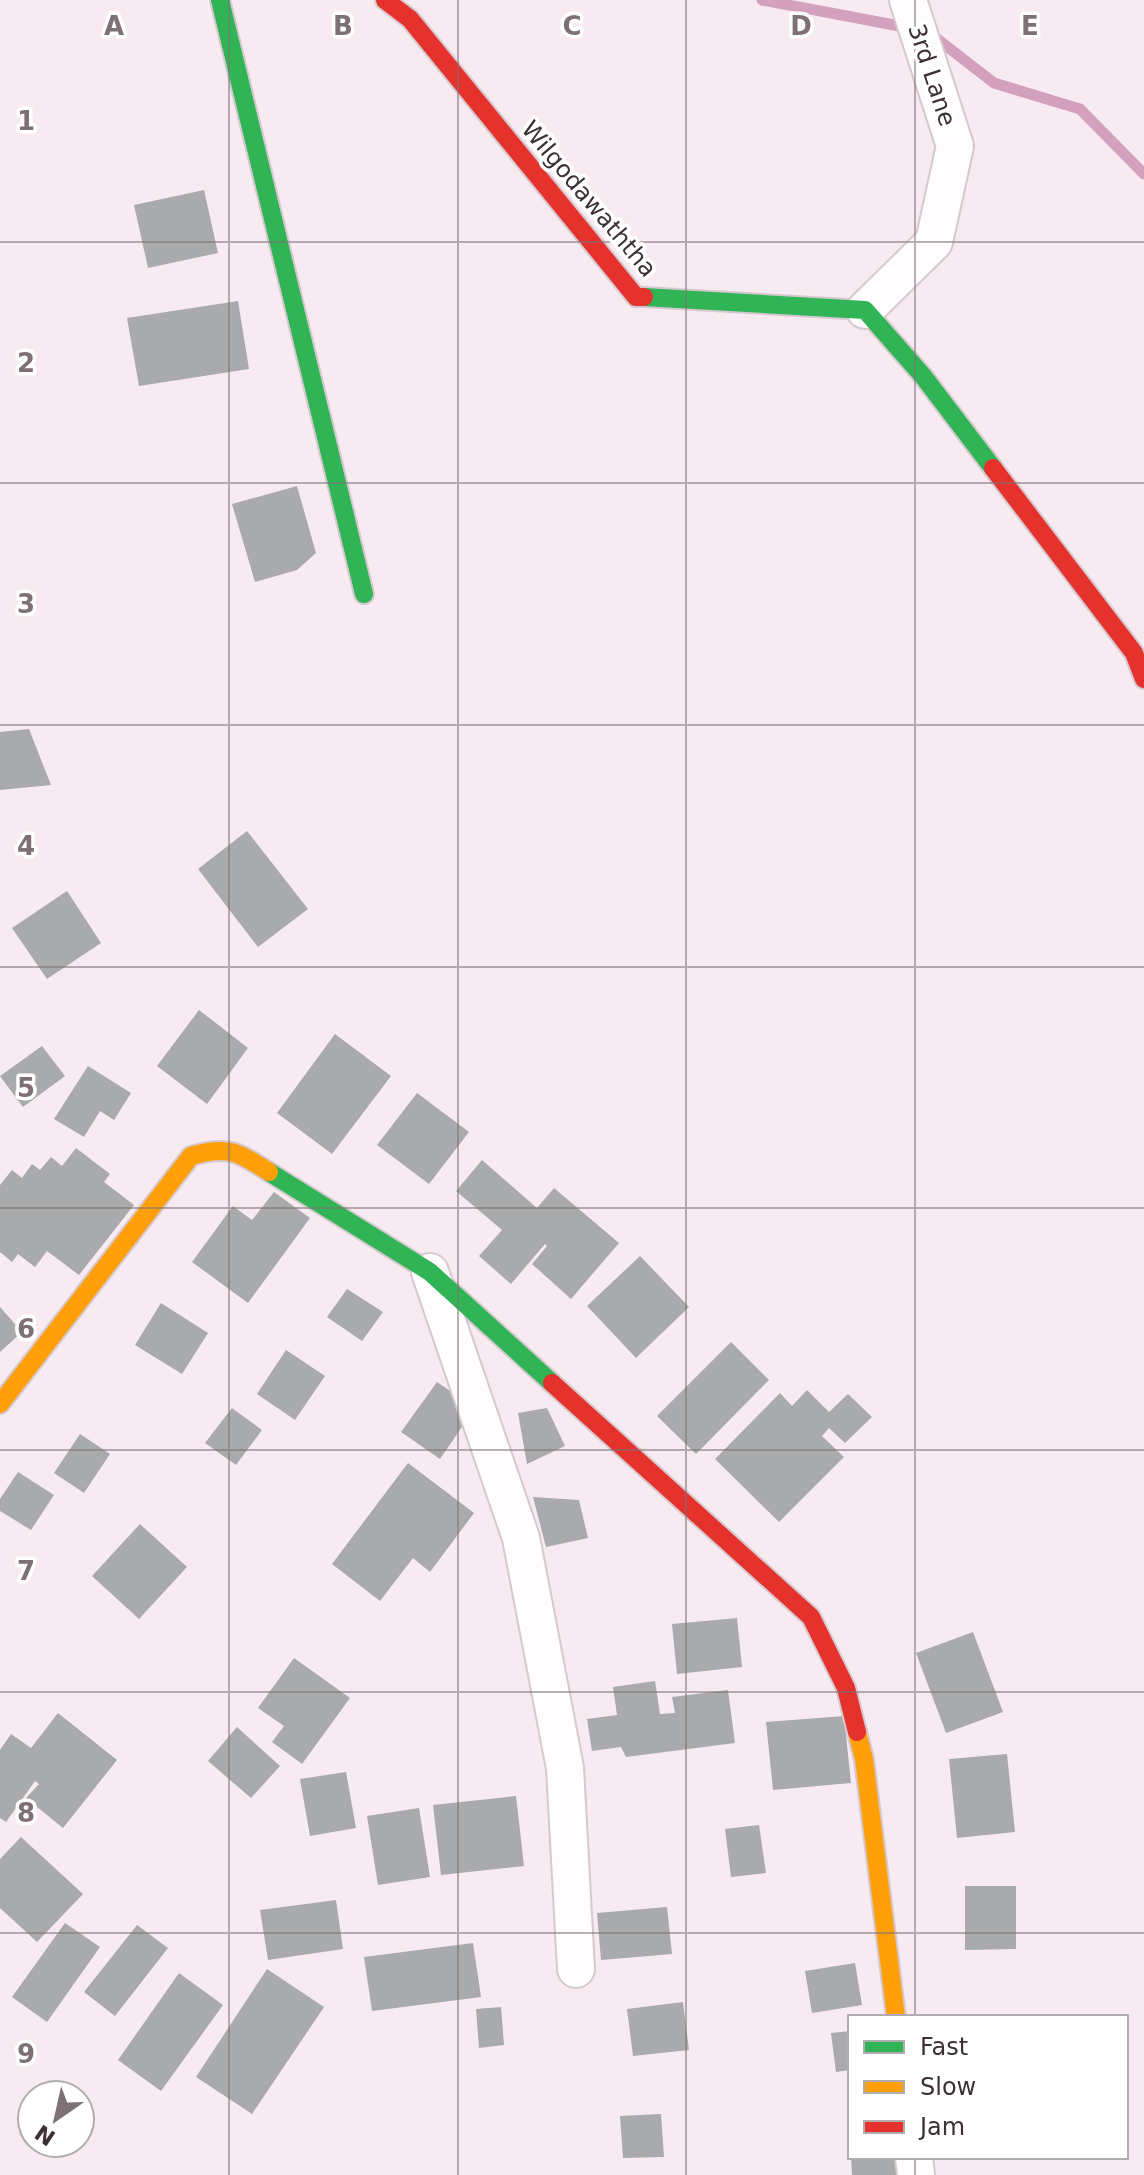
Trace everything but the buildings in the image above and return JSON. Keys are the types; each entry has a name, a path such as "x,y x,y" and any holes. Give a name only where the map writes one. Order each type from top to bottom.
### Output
{"street":[{"path":"220,0 364,594"},
{"name":"Wilgodawaththa","path":"385,0 410,19 636,297 865,310"},
{"name":"3rd Lane","path":"865,310 934,242 955,146 908,0"},
{"path":"865,310 923,376 1134,653 1144,679"},
{"path":"0,1404 191,1156 203,1152 215,1149 237,1152 430,1272 811,1617 846,1688 864,1759 896,2015"},
{"path":"430,1272 521,1538 565,1768 576,1969"}],"waterway":[{"path":"762,0 910,28"},
{"path":"927,31 994,83 1080,109 1144,174"}],"traffic: fast":[{"path":"220,0 364,594"},
{"path":"644,297 865,310 923,376 993,468"},
{"path":"269,1172 430,1272 552,1383"}],"traffic: slow":[{"path":"0,1404 191,1156 214,1151 232,1152 269,1172"},
{"path":"857,1732 864,1759 896,2015"}],"traffic: jam":[{"path":"385,0 410,19 636,297 644,297"},
{"path":"993,468 1134,653 1144,679"},
{"path":"552,1383 811,1617 846,1688 857,1732"}]}
